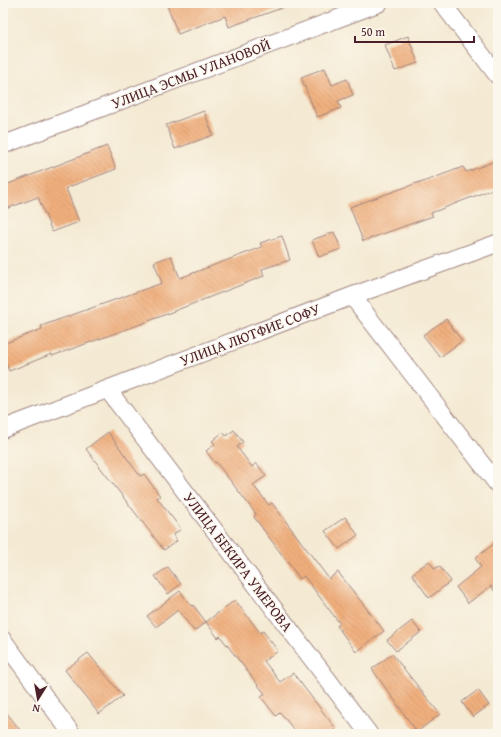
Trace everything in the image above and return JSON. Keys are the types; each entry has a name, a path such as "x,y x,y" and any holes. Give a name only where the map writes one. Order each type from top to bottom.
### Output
{"street":[{"name":"УЛИЦА ЭСМЫ УЛАНОВОЙ","path":"3,145 379,3"},
{"path":"442,3 498,76"},
{"name":"УЛИЦА ЛЮТФИЕ СОФУ","path":"3,429 352,296 498,243"},
{"path":"352,296 498,485"},
{"name":"УЛИЦА БЕКИРА УМЕРОВА","path":"108,390 369,734"},
{"path":"3,640 72,734"}],"building":[{"path":"166,3 290,3 290,5 229,27 225,16 178,34"},
{"path":"408,36 418,63 395,71 385,45"},
{"path":"325,68 332,85 347,79 353,95 338,101 341,108 317,117 301,77"},
{"path":"204,111 213,135 175,149 166,125"},
{"path":"107,146 116,169 66,188 79,222 52,232 38,197 3,210 3,186"},
{"path":"498,160 498,187 431,213 433,216 363,241 350,207 463,167 466,172"},
{"path":"334,232 341,249 319,257 312,240"},
{"path":"282,236 290,260 262,269 264,276 141,324 52,356 52,354 9,371 3,355 3,344 42,329 41,326 162,283 154,262 171,256 180,278 262,247 260,243"},
{"path":"446,319 462,341 440,357 423,335"},
{"path":"234,430 243,442 237,447 252,467 256,463 266,476 253,485 269,505 272,503 329,579 338,572 384,631 356,652 337,626 340,624 304,576 300,579 254,517 256,514 206,451 215,444 212,441 223,432 226,436"},
{"path":"108,432 140,476 144,474 160,496 157,498 181,529 173,535 177,541 164,550 86,449"},
{"path":"345,517 358,535 339,549 325,531"},
{"path":"498,541 498,596 491,586 468,603 456,587 481,567 475,558"},
{"path":"429,561 435,569 439,566 451,581 429,598 412,574"},
{"path":"168,567 181,584 168,594 155,576"},
{"path":"180,591 191,606 193,605 206,622 194,631 178,610 156,627 147,616"},
{"path":"235,600 260,633 263,631 278,651 264,661 280,682 293,673 336,729 329,734 297,734 280,712 276,716 261,697 265,694 220,636 218,638 206,622"},
{"path":"412,621 421,632 396,651 387,640"},
{"path":"88,653 123,696 99,714 65,670"},
{"path":"392,654 440,714 417,732 372,669"},
{"path":"478,690 489,705 473,717 462,702"},
{"path":"3,708 23,734 3,734"}]}
